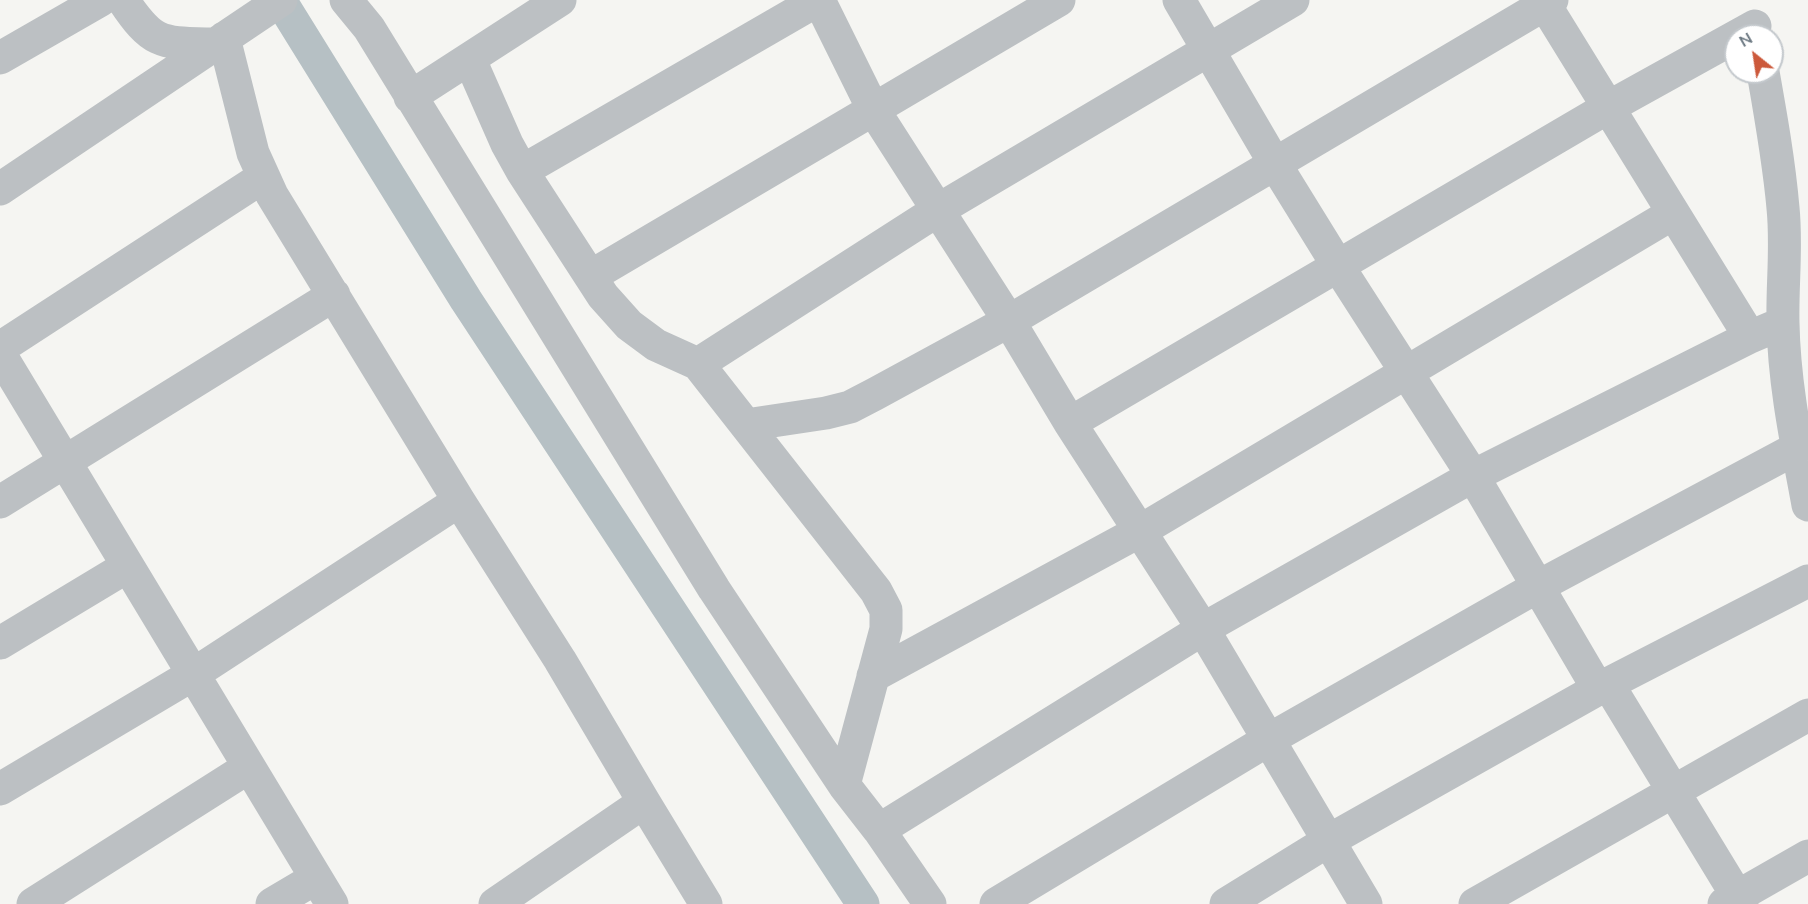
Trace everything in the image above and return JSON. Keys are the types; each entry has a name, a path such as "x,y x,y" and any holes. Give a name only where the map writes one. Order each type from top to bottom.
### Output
{"street":[{"path":"0,58 101,0"},
{"path":"123,0 139,24 154,36 172,43 224,38"},
{"path":"0,189 281,0"},
{"path":"346,0 369,28 714,589 844,785 879,830 930,904"},
{"path":"410,97 560,0"},
{"path":"522,171 819,0 873,109 1009,321 1070,423 1203,629 1366,904"},
{"path":"591,276 1059,0"},
{"path":"1179,0 1275,164 1473,476 1537,587 1672,792 1734,902 1808,856"},
{"path":"698,364 938,210 1293,0"},
{"path":"746,424 826,413 850,407 1009,321 1546,1 1607,108 1750,337"},
{"path":"1070,423 1754,21"},
{"path":"224,38 253,153 263,177 459,501 560,660 706,904"},
{"path":"470,60 507,144 522,171 603,296 629,325 656,345 698,364 876,591 886,610 886,629 844,785"},
{"path":"1765,84 1783,210 1785,253 1783,323 1797,448 1808,505"},
{"path":"0,348 263,177"},
{"path":"873,676 1140,531 1672,214"},
{"path":"0,501 334,295"},
{"path":"879,830 1203,629 1473,476 1750,337 1783,323"},
{"path":"0,354 324,891 272,904"},
{"path":"996,904 1268,740 1537,587 1797,448"},
{"path":"0,789 192,675 459,501"},
{"path":"0,643 128,566"},
{"path":"1226,904 1328,841 1603,687 1808,581"},
{"path":"1475,904 1808,715"},
{"path":"33,904 249,767"},
{"path":"495,904 644,802"}],"waterway":[{"path":"280,0 466,300 863,904"}]}
